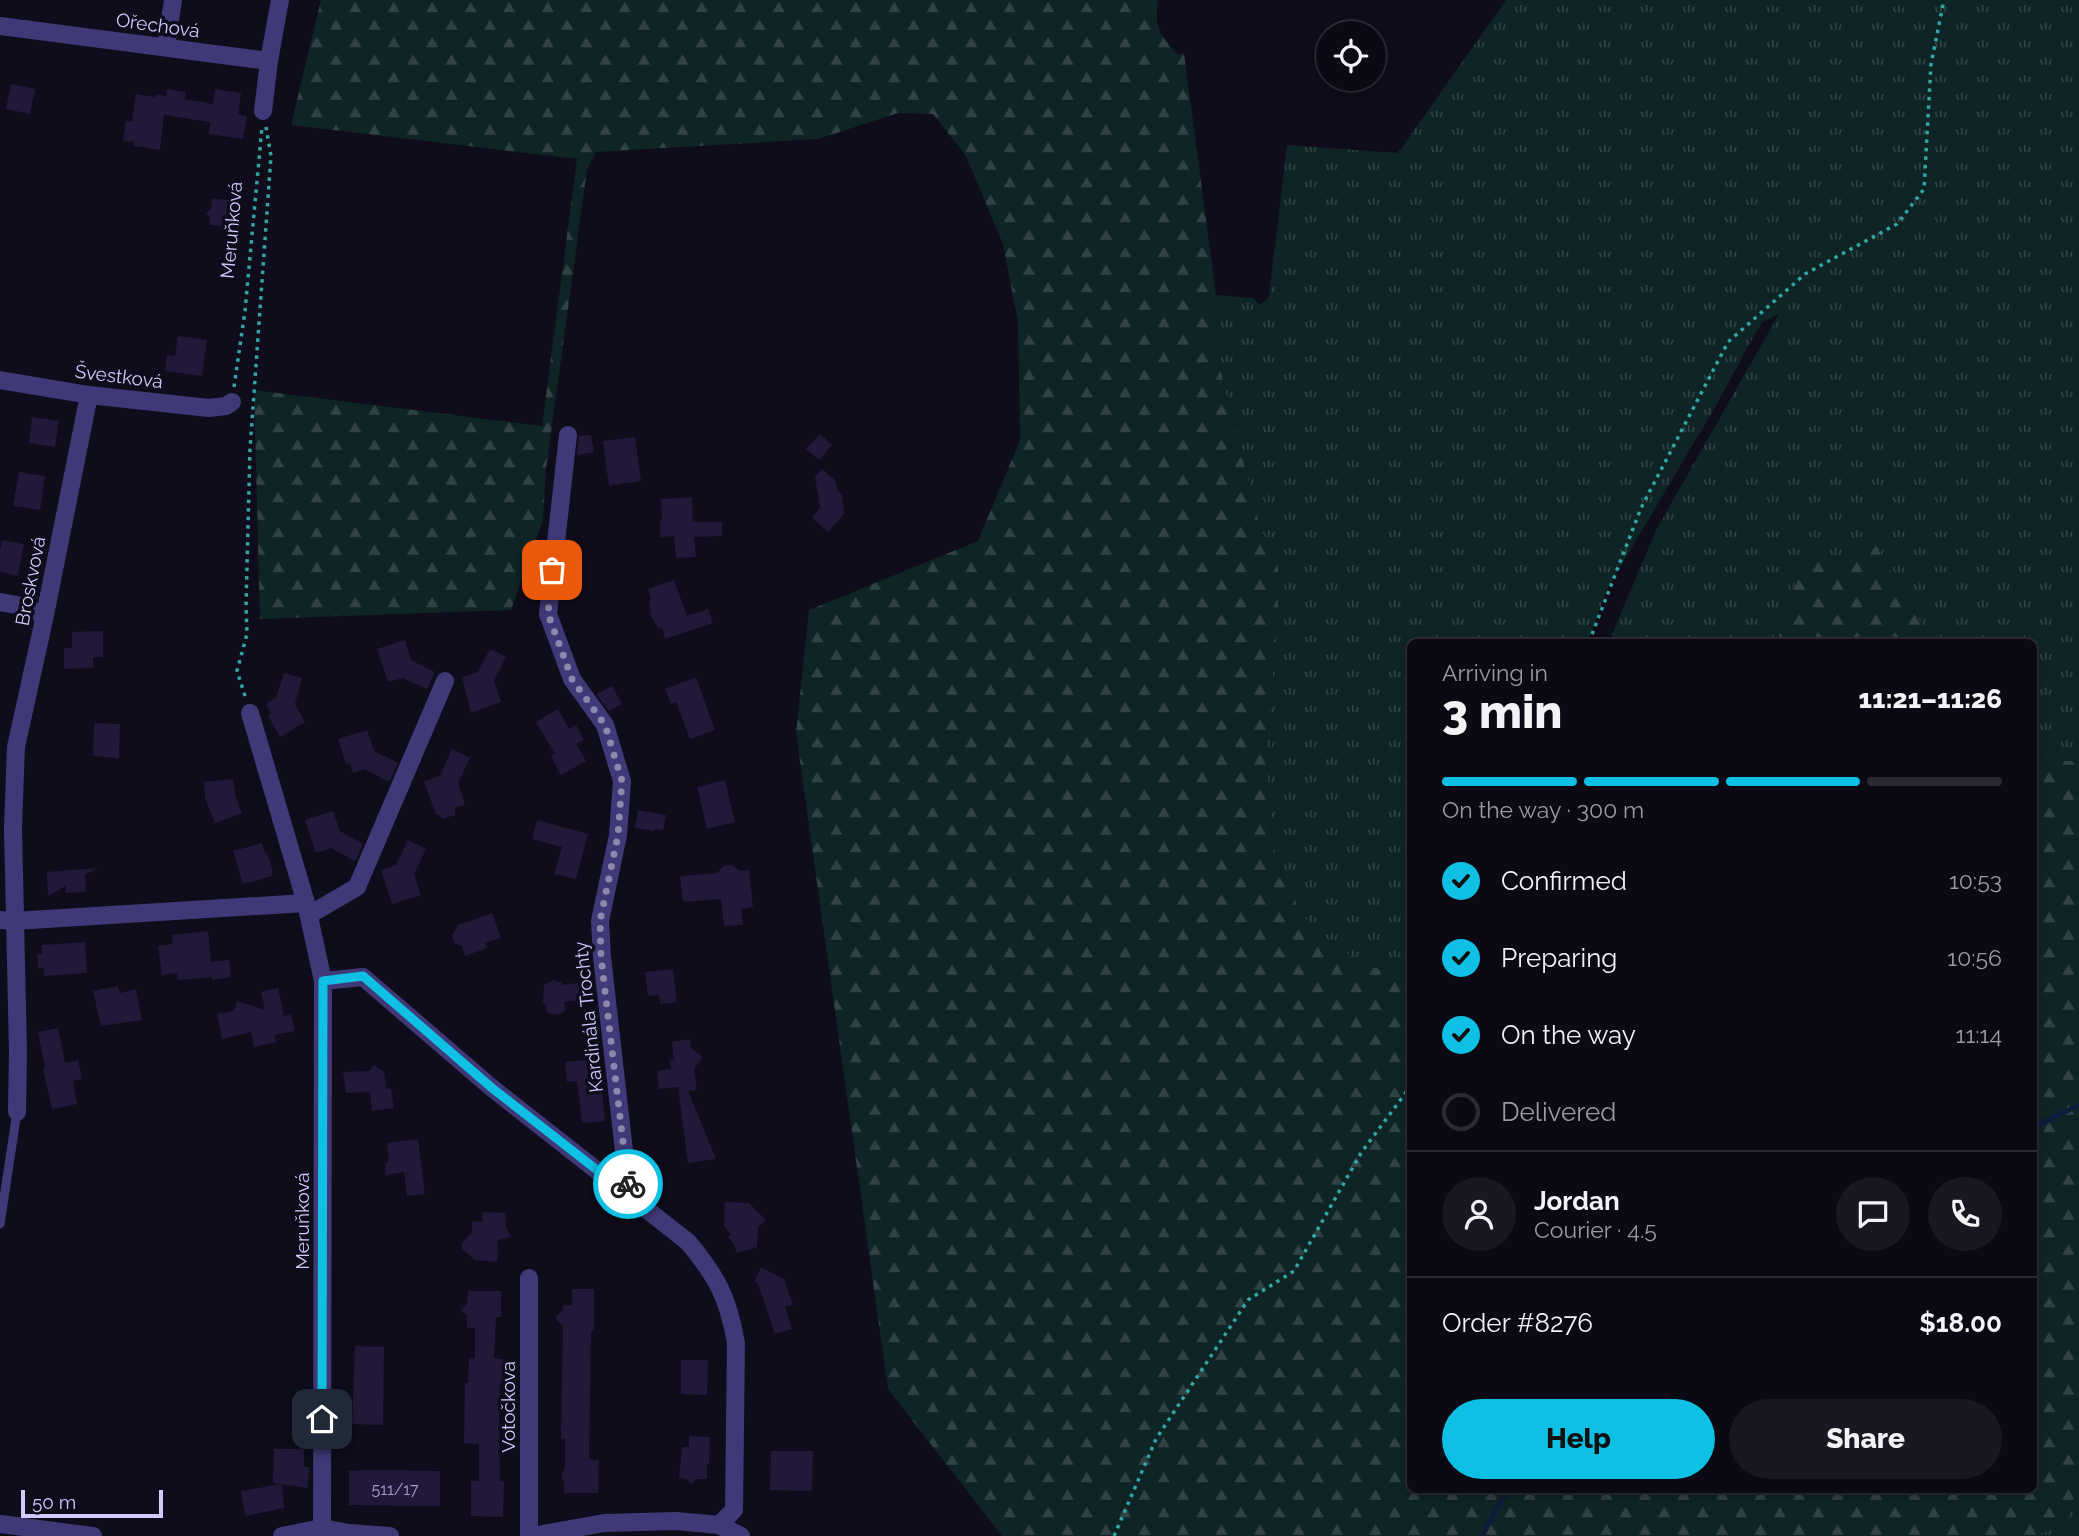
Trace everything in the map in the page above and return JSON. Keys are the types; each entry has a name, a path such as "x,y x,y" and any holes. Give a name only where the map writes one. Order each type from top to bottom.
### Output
{"street":[{"path":"166,47 173,0"},
{"path":"263,111 280,0"},
{"name":"Ořechová","path":"0,26 269,61"},
{"name":"Švestková","path":"0,380 89,395 209,408 226,406 232,402"},
{"name":"Broskvová","path":"17,1112 19,1083 7,921 16,747 89,395"},
{"name":"Kardinála Trochty","path":"568,435 548,614 572,679 605,725 622,781 618,835 600,921 601,957 629,1195"},
{"path":"0,602 18,605 45,615"},
{"path":"7,921 307,909 357,887 446,681"},
{"name":"Meruňková","path":"250,712 307,909 323,981 322,1528"},
{"path":"323,981 363,976 492,1088 688,1242 710,1269 732,1317 736,1343 734,1510 719,1525"},
{"name":"Votočkova","path":"529,1278 531,1536"},
{"path":"531,1536 604,1523 676,1521 719,1525 741,1536"},
{"path":"0,1524 83,1535"},
{"path":"282,1536 322,1528 390,1536"}],"lane":[{"path":"0,1224 17,1112"}],"path":[{"path":"1590,639 1641,508 1728,342 1805,274 1897,224 1924,189 1931,64 1944,0"},
{"path":"250,712 237,671 247,634 250,449 271,156 263,111"},
{"name":"Meruňková","path":"232,402 245,311 263,111"},
{"path":"1114,1536 1156,1439 1248,1300 1294,1271 1362,1153 1407,1091"}],"green space":[{"path":"321,0 1158,0 1159,30 1178,55 1184,53 1216,295 1208,321 1261,531 1278,555 1278,621 1266,743 1271,827 1277,862 1304,917 1324,937 1365,966 1389,970 1407,943 1407,1493 2037,1493 2037,757 2079,762 2079,1495 2070,1504 2067,1517 2059,1528 2032,1536 1002,1536 888,1389 796,733 809,610 978,541 1020,440 1018,322 1003,244 966,156 933,114 898,113 818,139 596,152 587,170 546,469 543,520 511,610 260,619 254,390 542,426 577,159 291,125"},
{"path":"1506,0 2079,0 2079,762 2037,757 2037,639 1927,639 1924,628 1876,547 1865,557 1839,557 1805,552 1778,639 1610,639 1656,530 1779,314 1763,322 1752,339 1717,404 1606,591 1589,639 1407,639 1407,943 1389,970 1365,966 1324,937 1304,917 1277,862 1271,827 1266,743 1278,621 1278,555 1261,531 1208,321 1216,295 1253,298 1260,305 1269,297 1287,145 1398,153"},
{"path":"1876,546 1924,628 1927,639 1778,639 1805,552 1839,557 1865,557"},
{"path":"2079,1495 2079,1536 2032,1536 2067,1517 2070,1504"}],"building":[{"path":"11,84 35,89 30,114 6,109"},
{"path":"167,89 186,92 185,99 213,104 215,89 241,93 238,114 247,116 243,139 209,134 210,122 164,115 160,150 134,146 134,142 123,141 126,121 132,122 136,94 166,96"},
{"path":"212,199 233,200 231,227 210,225 210,218 206,213 211,209"},
{"path":"178,336 207,340 202,376 165,371 167,355 175,356"},
{"path":"32,417 59,421 55,447 29,443"},
{"path":"820,434 832,445 819,460 806,449"},
{"path":"591,435 594,452 577,455 579,436"},
{"path":"635,437 641,481 609,486 603,441"},
{"path":"822,469 836,481 837,490 842,495 844,514 828,532 812,518 820,508 815,477"},
{"path":"19,472 45,476 40,510 13,506"},
{"path":"692,497 693,522 722,522 722,536 694,537 696,557 676,558 674,536 660,537 661,499"},
{"path":"2,540 24,544 18,576 0,572"},
{"path":"674,580 687,616 708,609 713,623 665,639 662,628 659,629 651,616 648,589"},
{"path":"103,631 103,657 93,657 93,668 64,669 64,648 72,648 72,632"},
{"path":"405,640 411,660 435,672 427,689 403,678 388,682 377,649"},
{"path":"490,649 506,657 494,681 501,702 471,713 462,677 478,672"},
{"path":"284,673 302,678 295,704 305,722 280,737 268,716 271,714 266,704 276,698"},
{"path":"696,677 715,730 690,739 676,702 671,704 665,689"},
{"path":"612,686 622,704 609,711 596,694"},
{"path":"558,709 569,729 576,725 584,740 576,744 586,761 561,775 551,756 555,754 536,722"},
{"path":"94,723 120,724 119,758 93,756"},
{"path":"367,730 374,751 398,763 389,782 365,769 353,773 350,763 346,764 338,739"},
{"path":"452,749 470,758 458,783 465,805 455,808 455,815 442,819 436,815 424,781 440,776"},
{"path":"233,779 242,813 215,823 205,798 204,782"},
{"path":"725,780 735,822 707,829 697,787"},
{"path":"638,810 666,815 663,830 635,828"},
{"path":"333,811 340,831 363,844 355,861 331,848 316,853 305,820"},
{"path":"537,820 588,834 576,879 554,874 562,847 532,839"},
{"path":"408,840 426,849 414,874 421,895 392,904 381,870 396,865"},
{"path":"262,843 265,853 267,852 272,876 243,884 233,851"},
{"path":"725,865 732,865 740,871 749,870 753,907 741,909 743,925 724,926 721,899 683,902 680,876 717,873"},
{"path":"97,868 85,875 86,892 66,893 66,886 48,896 47,872"},
{"path":"492,913 501,938 485,943 487,948 465,956 462,946 454,943 452,936 458,925"},
{"path":"208,931 211,962 229,960 231,977 178,980 177,973 162,975 158,946 173,944 172,935"},
{"path":"85,942 87,973 44,976 44,968 38,969 37,954 42,954 42,945"},
{"path":"673,969 677,1002 660,1004 659,995 648,996 645,972"},
{"path":"554,980 562,985 585,982 587,999 564,1002 565,1011 558,1015 547,1013 543,1003 544,985"},
{"path":"118,986 120,993 136,989 142,1020 101,1026 93,991"},
{"path":"278,988 284,1016 291,1014 295,1031 274,1035 276,1042 254,1047 251,1032 222,1039 217,1014 234,1011 237,1001 265,1010 261,992"},
{"path":"58,1028 65,1063 78,1060 82,1079 73,1081 77,1104 52,1109 38,1032"},
{"path":"690,1039 691,1048 703,1057 694,1069 697,1090 688,1091 716,1159 688,1163 678,1087 659,1089 657,1071 671,1069 670,1060 674,1060 672,1042"},
{"path":"599,1059 605,1121 582,1123 577,1081 567,1082 565,1062"},
{"path":"374,1065 384,1072 386,1089 391,1088 394,1108 372,1111 370,1092 346,1093 343,1072 369,1071"},
{"path":"418,1139 425,1194 407,1196 404,1172 386,1175 385,1164 389,1160 387,1143"},
{"path":"725,1202 749,1203 766,1220 758,1227 757,1247 737,1253 728,1237 731,1234 724,1226"},
{"path":"483,1212 506,1213 505,1225 511,1237 498,1240 497,1262 475,1260 462,1249 462,1243 472,1232 472,1221 482,1222"},
{"path":"761,1267 784,1279 793,1305 785,1307 792,1329 775,1334 758,1284 754,1282"},
{"path":"572,1289 594,1289 589,1459 599,1460 598,1493 564,1493 562,1479 565,1469 565,1439 561,1439 563,1326 555,1318 563,1310 563,1305 572,1305"},
{"path":"468,1291 501,1291 501,1317 496,1317 494,1358 503,1359 499,1408 500,1481 504,1481 503,1517 471,1516 471,1481 479,1481 479,1444 464,1443 465,1383 468,1383 469,1358 475,1358 475,1328 467,1328 467,1316 461,1310 467,1303"},
{"path":"355,1346 384,1347 383,1425 352,1424"},
{"path":"681,1360 708,1360 707,1395 681,1394"},
{"path":"689,1436 710,1437 707,1479 696,1479 691,1484 687,1479 679,1478 682,1447 689,1447"},
{"path":"274,1449 304,1449 304,1467 309,1467 308,1488 273,1483"},
{"path":"771,1451 813,1451 812,1491 770,1490"},
{"path":"349,1471 440,1471 440,1506 349,1505"},
{"path":"282,1484 284,1508 245,1516 241,1491"}],"waterway":[{"path":"2037,1126 2079,1105"},
{"path":"1482,1536 1506,1493"}],"way so far":[{"path":"552,570 548,614 572,679 605,725 622,781 618,835 600,921 601,957 628,1184"}],"route":[{"path":"322,1419 323,981 363,976 492,1088 629,1195 628,1184"}]}
